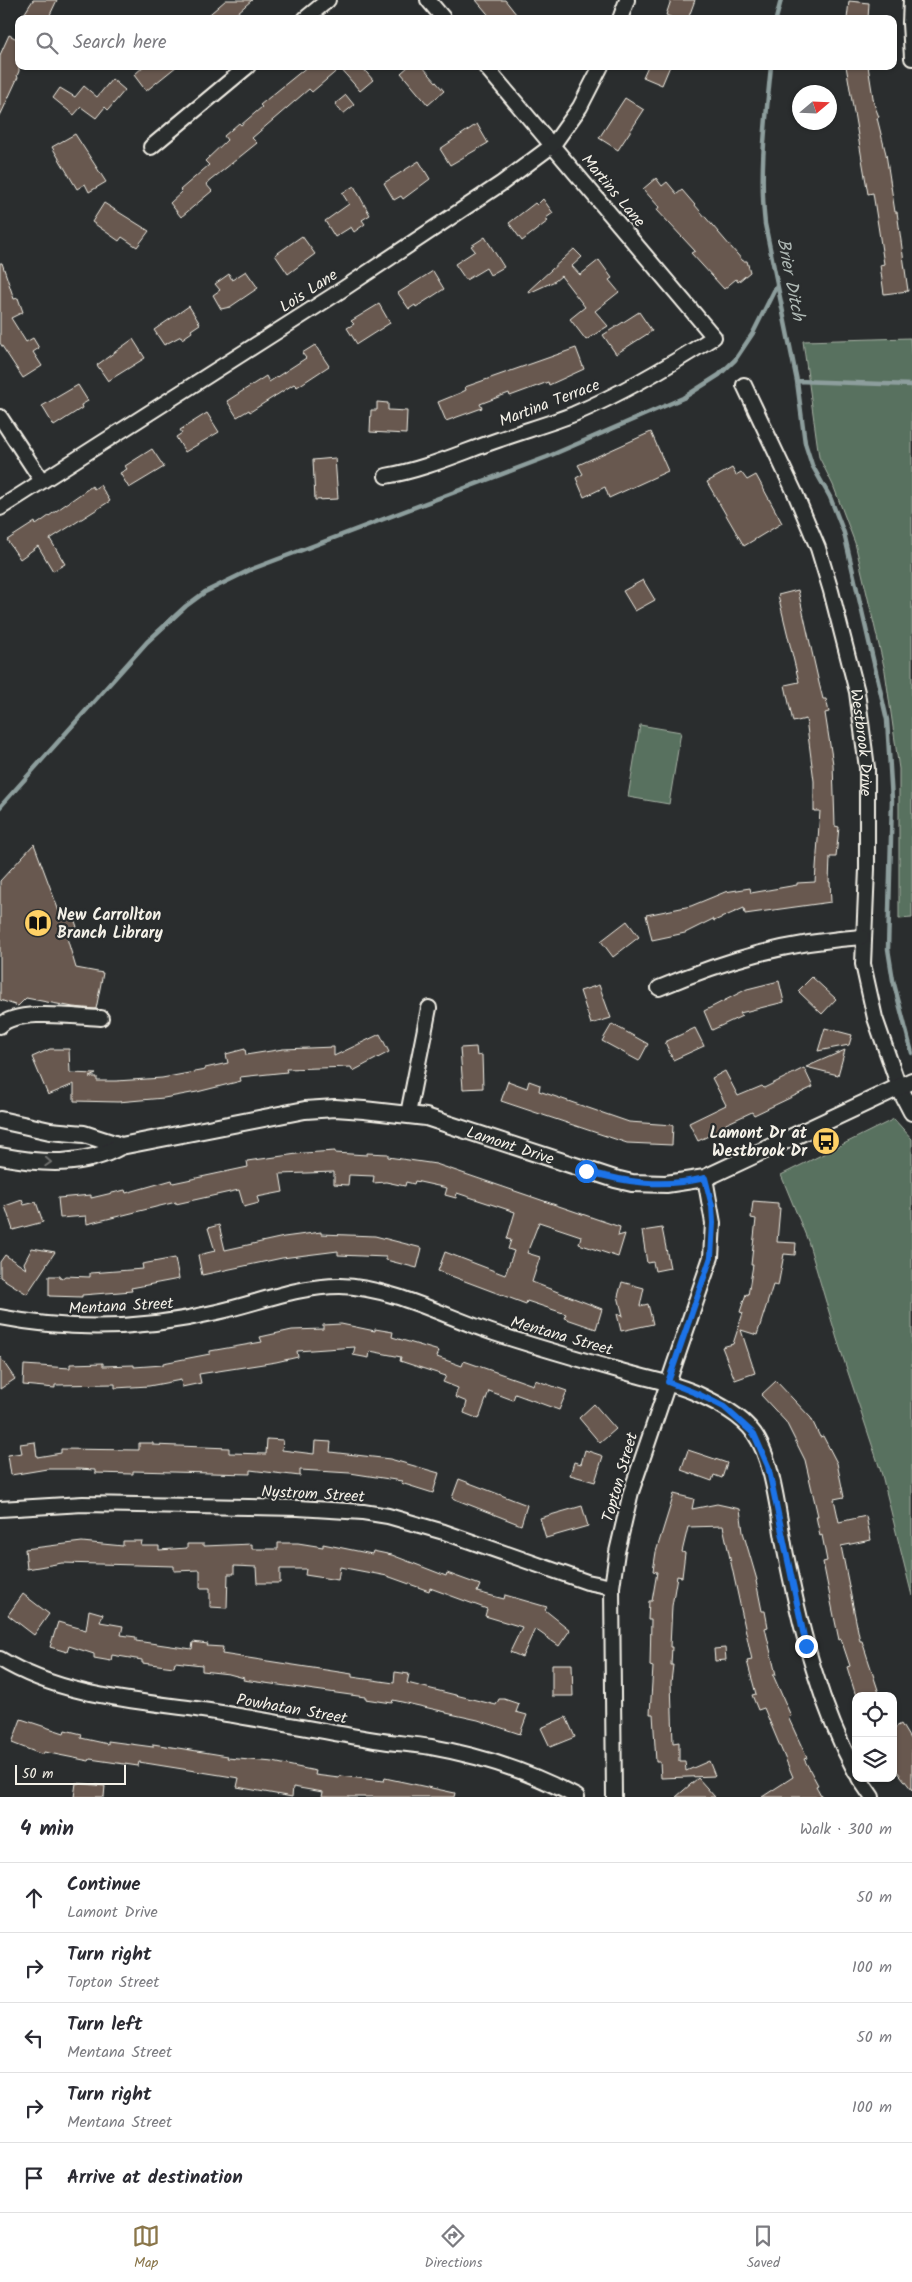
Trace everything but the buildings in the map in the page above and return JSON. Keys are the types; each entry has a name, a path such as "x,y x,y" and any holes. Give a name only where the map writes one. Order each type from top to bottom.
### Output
{"street":[{"path":"310,15 328,0"},
{"path":"428,0 441,15"},
{"path":"621,15 627,0"},
{"path":"911,0 912,58"},
{"path":"151,147 243,70"},
{"name":"Martins Lane","path":"488,70 714,337"},
{"name":"Lois Lane","path":"0,508 392,257 502,183 553,145 580,107 599,70"},
{"name":"Martina Terrace","path":"386,476 436,464 498,440 572,415 630,388 714,337"},
{"name":"Westbrook Drive","path":"744,385 795,493 818,548 857,692 868,788 867,869 862,937 865,977 885,1050 906,1084 912,1112"},
{"path":"0,417 42,481"},
{"path":"659,988 703,969 751,954 818,940 862,937"},
{"path":"408,1114 429,1008"},
{"path":"0,1026 9,1020 24,1016 101,1018"},
{"name":"Lamont Drive","path":"0,1156 54,1163 83,1161 105,1155 121,1146 305,1110 335,1108 408,1114 439,1121 615,1179 632,1183 666,1184 705,1178 906,1084"},
{"name":"Lamont Drive","path":"0,1120 50,1131 84,1134 121,1146"},
{"name":"Topton Street","path":"614,1797 612,1587 617,1552 631,1492 711,1257 712,1214 705,1178"},
{"name":"Mentana Street","path":"0,1316 60,1326 145,1325 220,1312 270,1296 341,1286 393,1297 494,1333 668,1382 724,1407 746,1424 754,1434 768,1466 796,1607 812,1664 830,1718 852,1765"},
{"name":"Nystrom Street","path":"0,1509 83,1504 298,1508 363,1512 388,1516 444,1532 587,1582 612,1587"},
{"name":"Powhatan Street","path":"0,1659 32,1677 54,1685 85,1692 244,1716 376,1740 429,1746 465,1754 530,1774 577,1797"},
{"path":"862,1782 872,1797"}],"green space":[{"path":"910,338 912,362 912,918 899,919 899,769 885,671 855,543 833,485 819,457 803,341"},
{"path":"640,725 681,732 669,804 628,797"},
{"path":"894,1119 912,1139 912,1596 882,1475 837,1339 808,1241 781,1175"}],"waterway":[{"name":"Brier Ditch","path":"777,15 781,0"},
{"name":"Brier Ditch","path":"771,70 764,145 763,204 765,224 797,381 912,385"},
{"path":"0,807 147,642 186,606 205,592 252,569 547,457 683,398 719,375 735,360 753,333 777,285"},
{"path":"797,381 805,443 812,465 830,497 844,533 887,720 892,800 888,949 893,980 912,1053"}],"place":[{"name":"New Carrollton Branch Library","path":"38,923"},
{"name":"Lamont Dr at Westbrook Dr","path":"826,1141"}],"route":[{"path":"586,1171 632,1183 666,1184 689,1182 705,1178 712,1206 711,1257 668,1382 724,1407 746,1424 760,1444 768,1466 796,1607 806,1646"}]}
